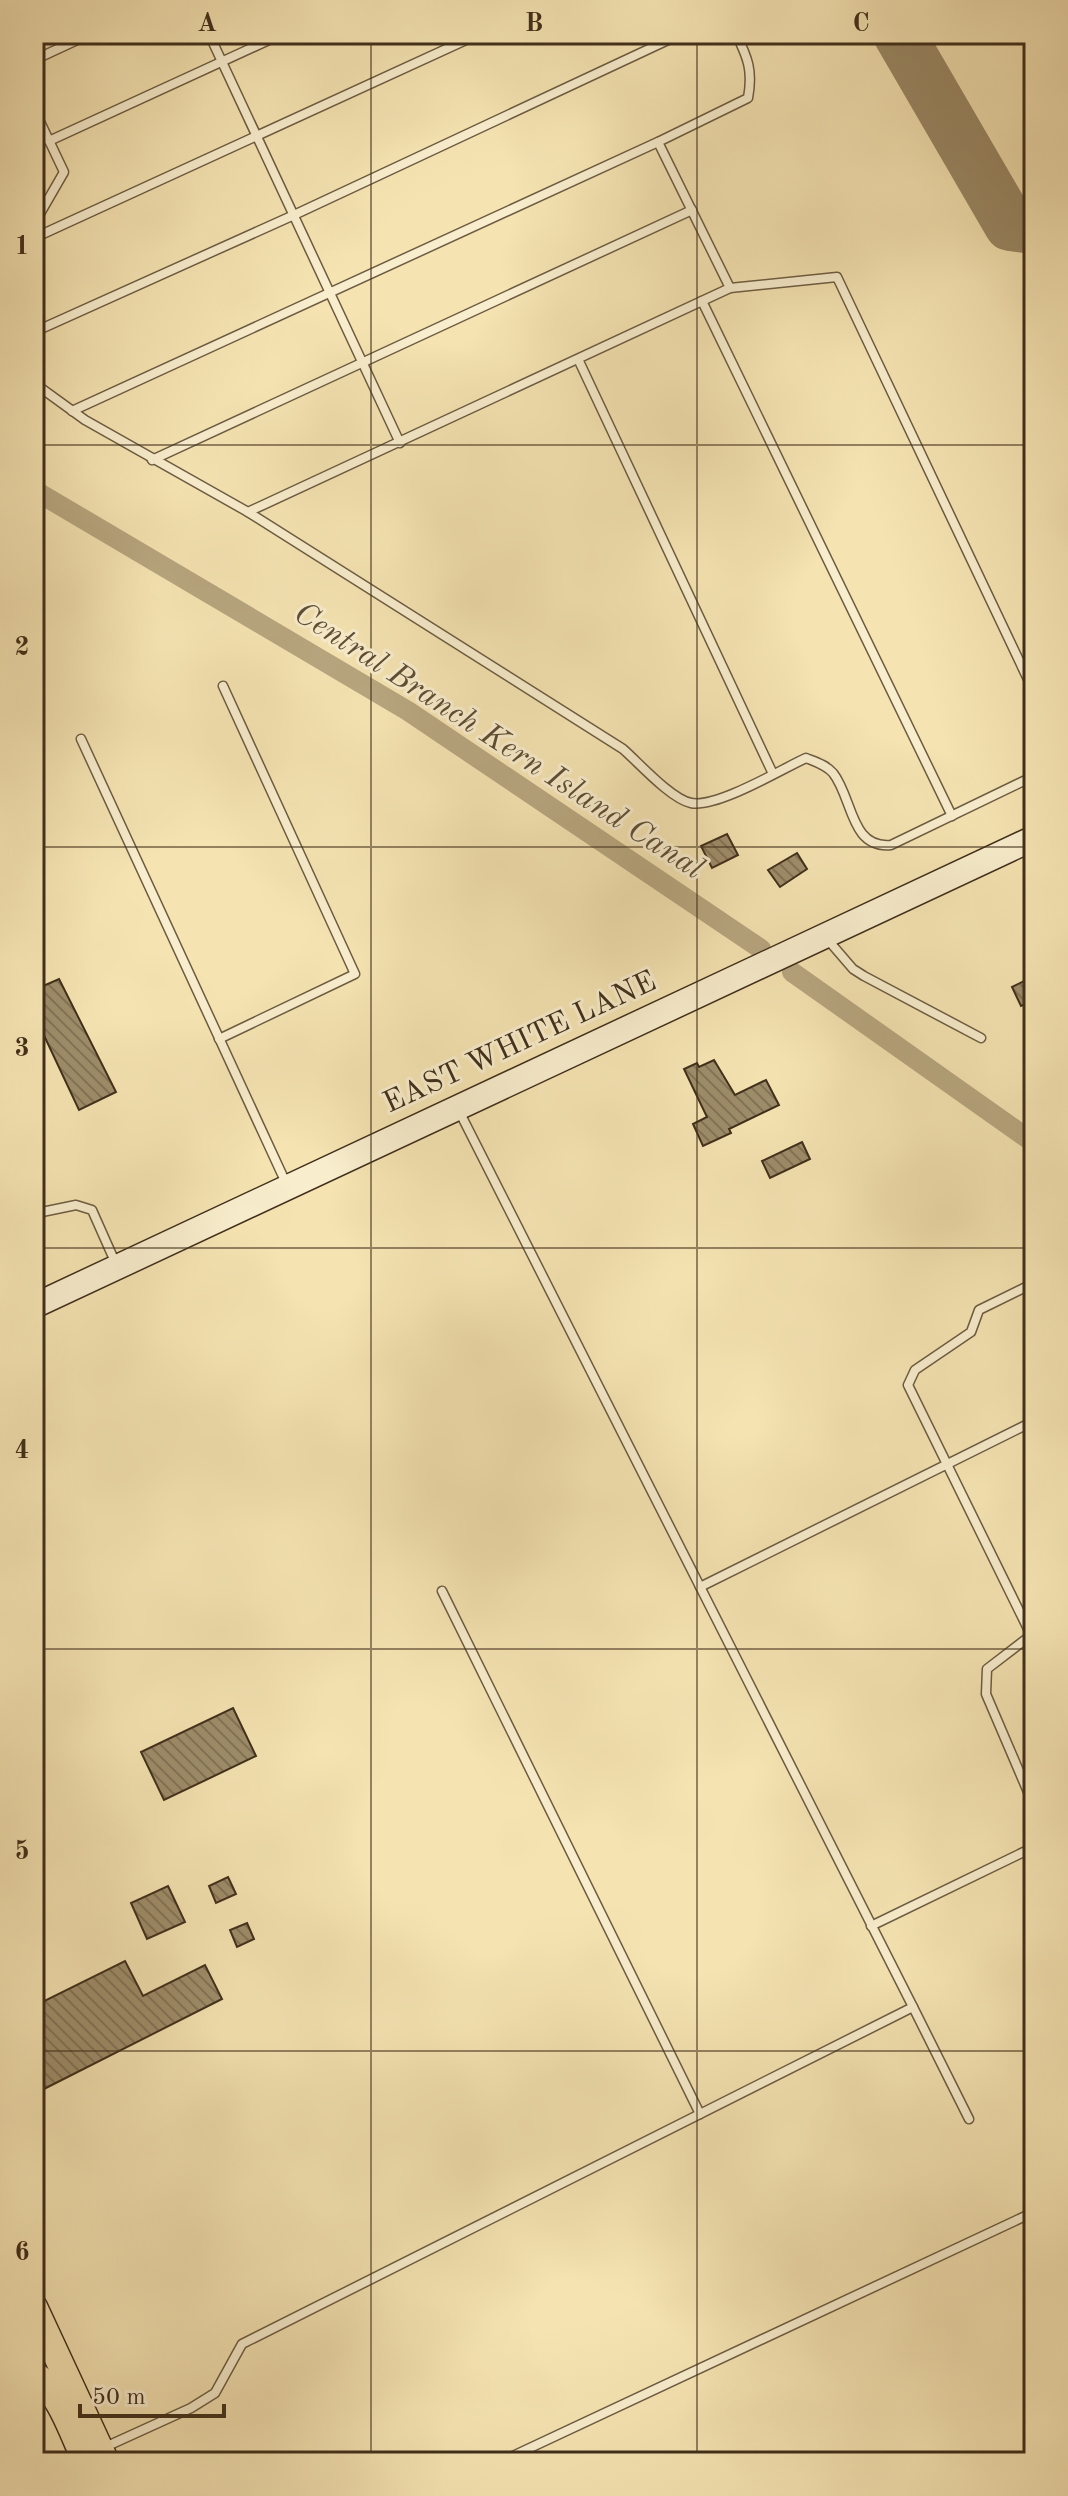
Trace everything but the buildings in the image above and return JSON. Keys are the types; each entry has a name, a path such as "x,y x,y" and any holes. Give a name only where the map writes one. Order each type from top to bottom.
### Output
{"main road":[{"path":"34,2307 97,2458"},
{"path":"34,2374 47,2384 97,2458"},
{"path":"34,2391 67,2462"}],"street":[{"name":"EAST WHITE LANE","path":"34,1306 1034,838"}],"lane":[{"path":"34,60 90,34"},
{"path":"209,34 400,443"},
{"path":"49,141 282,34"},
{"path":"34,238 479,34"},
{"path":"34,332 294,215 681,34"},
{"path":"72,411 331,294 748,98 752,77 747,56 736,34"},
{"path":"34,109 64,172 34,224"},
{"path":"658,142 730,288"},
{"path":"152,460 692,210"},
{"path":"248,512 730,288 837,277 1034,692"},
{"path":"702,301 952,816"},
{"path":"578,359 773,774"},
{"path":"34,383 72,411 152,460 248,512 623,749 673,794 689,803 710,803 806,758 823,764 834,774 865,839 877,847 891,845 1034,776"},
{"path":"219,1039 355,974 223,686"},
{"path":"81,739 288,1188"},
{"path":"825,936 853,969 981,1038"},
{"path":"457,1108 969,2119"},
{"path":"34,1196 42,1212"},
{"path":"34,1226 42,1212 76,1205 92,1210 117,1267"},
{"path":"1034,1283 979,1310 971,1332 915,1370 908,1385 1032,1634 987,1669 986,1694 1034,1806"},
{"path":"700,1587 1034,1421"},
{"path":"442,1591 700,2114"},
{"path":"871,1926 1034,1847"},
{"path":"97,2458 215,2393 242,2344 913,2007"},
{"path":"500,2462 1034,2212"}],"waterway":[{"name":"Central Branch Kern Island Canal","path":"34,490 408,711 761,949"},
{"name":"Central Branch Kern Island Canal","path":"792,972 1034,1143"}],"taxiway":[{"path":"899,34 1010,225 1034,228"}]}
